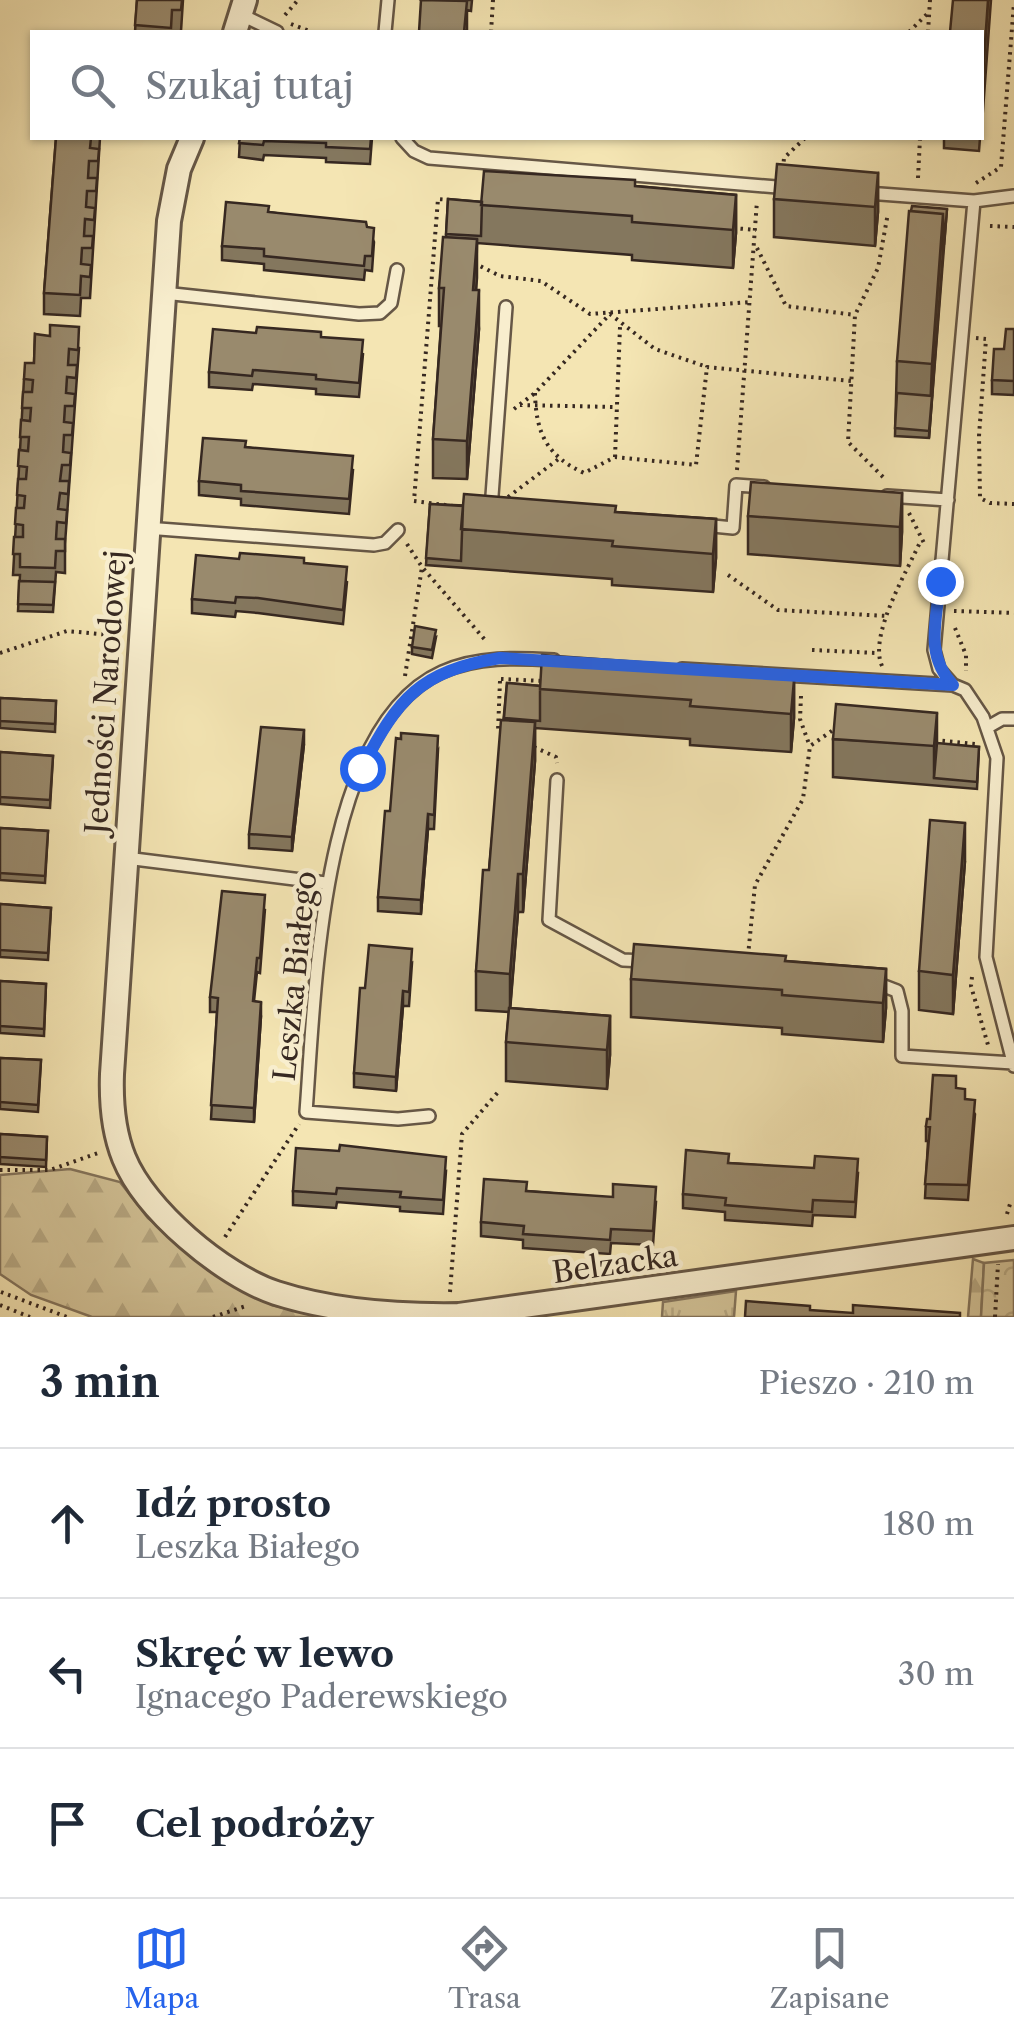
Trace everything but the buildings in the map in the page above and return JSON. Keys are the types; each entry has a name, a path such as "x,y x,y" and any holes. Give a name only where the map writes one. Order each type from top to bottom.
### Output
{"street":[{"name":"Jedności Narodowej","path":"182,1232 140,1188 122,1152 113,1115 112,1074 169,221 179,169 191,140"},
{"name":"Belzacka","path":"182,1232 220,1262 273,1292 337,1307 406,1316 459,1316 1006,1233"}],"lane":[{"path":"385,30 388,0"},
{"path":"240,16 272,30"},
{"path":"404,140 414,151 429,158 800,188"},
{"path":"854,192 974,201 1014,196"},
{"path":"860,980 879,982 896,991 902,1010 902,1056 1014,1065 986,957 998,773 988,727 959,688 938,669 934,650 943,500 974,201"},
{"path":"164,293 380,313 391,303 397,270"},
{"path":"506,306 491,510 510,512"},
{"path":"696,525 732,528 736,485 772,488"},
{"path":"865,494 943,500"},
{"path":"146,528 374,546 384,544 398,530"},
{"name":"Leszka Białego","path":"429,1116 398,1120 306,1112 326,883 362,768 383,726 400,705 440,672 462,664 500,658 568,661"},
{"path":"664,668 959,688"},
{"path":"988,727 1002,719 1014,719"},
{"path":"557,780 550,920 623,960 658,963"},
{"path":"126,858 326,883"}],"path":[{"path":"278,18 298,0"},
{"path":"490,30 493,0"},
{"path":"928,30 930,0"},
{"path":"964,190 1001,167 1014,2"},
{"path":"911,30 929,12"},
{"path":"782,187 784,158 803,140"},
{"path":"917,186 920,140"},
{"path":"736,485 758,185"},
{"path":"889,195 887,231 878,268 855,315 848,442 902,497 940,581"},
{"path":"435,240 446,247"},
{"path":"755,245 786,306 855,315"},
{"path":"470,261 500,276 542,281 590,314 750,302"},
{"path":"610,314 655,349 707,367 851,380"},
{"path":"498,420 535,393 610,314"},
{"path":"615,457 620,324"},
{"path":"969,338 986,338 980,498 990,503 1014,504"},
{"path":"535,393 536,418 550,451 584,473 615,457 696,465 707,367"},
{"path":"520,405 617,407"},
{"path":"491,510 560,458"},
{"path":"890,682 876,653 887,616 943,500"},
{"path":"398,530 422,567 500,658 498,731 513,738"},
{"path":"400,705 422,567"},
{"path":"728,574 778,610 887,616"},
{"path":"959,688 966,655 948,610 1014,613"},
{"path":"1004,613 1014,622"},
{"path":"0,653 67,630 140,637"},
{"path":"812,650 876,653"},
{"path":"747,971 755,885 803,799 810,746 800,719 801,696"},
{"path":"810,746 839,727"},
{"path":"930,740 982,744"},
{"path":"527,744 556,757 557,780"},
{"path":"973,970 971,986 996,1062"},
{"path":"450,1297 462,1134 498,1091"},
{"path":"214,1228 225,1237 306,1112"},
{"path":"0,1170 50,1170 107,1150"},
{"path":"996,1317 1010,1204 1014,1204"},
{"path":"0,1293 67,1317"},
{"path":"213,1317 250,1304"},
{"path":"0,1305 30,1317"}],"green space":[{"path":"70,1169 120,1182 148,1218 231,1283 272,1305 321,1317 92,1317 31,1295 0,1274 0,1175"},
{"path":"973,1259 984,1263 981,1317 968,1317"},
{"path":"1014,1260 1014,1317 981,1317 984,1263"},
{"path":"736,1291 734,1317 662,1317 663,1302"}],"route":[{"path":"362,768 383,726 427,680 462,664 500,658 953,685 938,669 934,650 940,581"}]}
